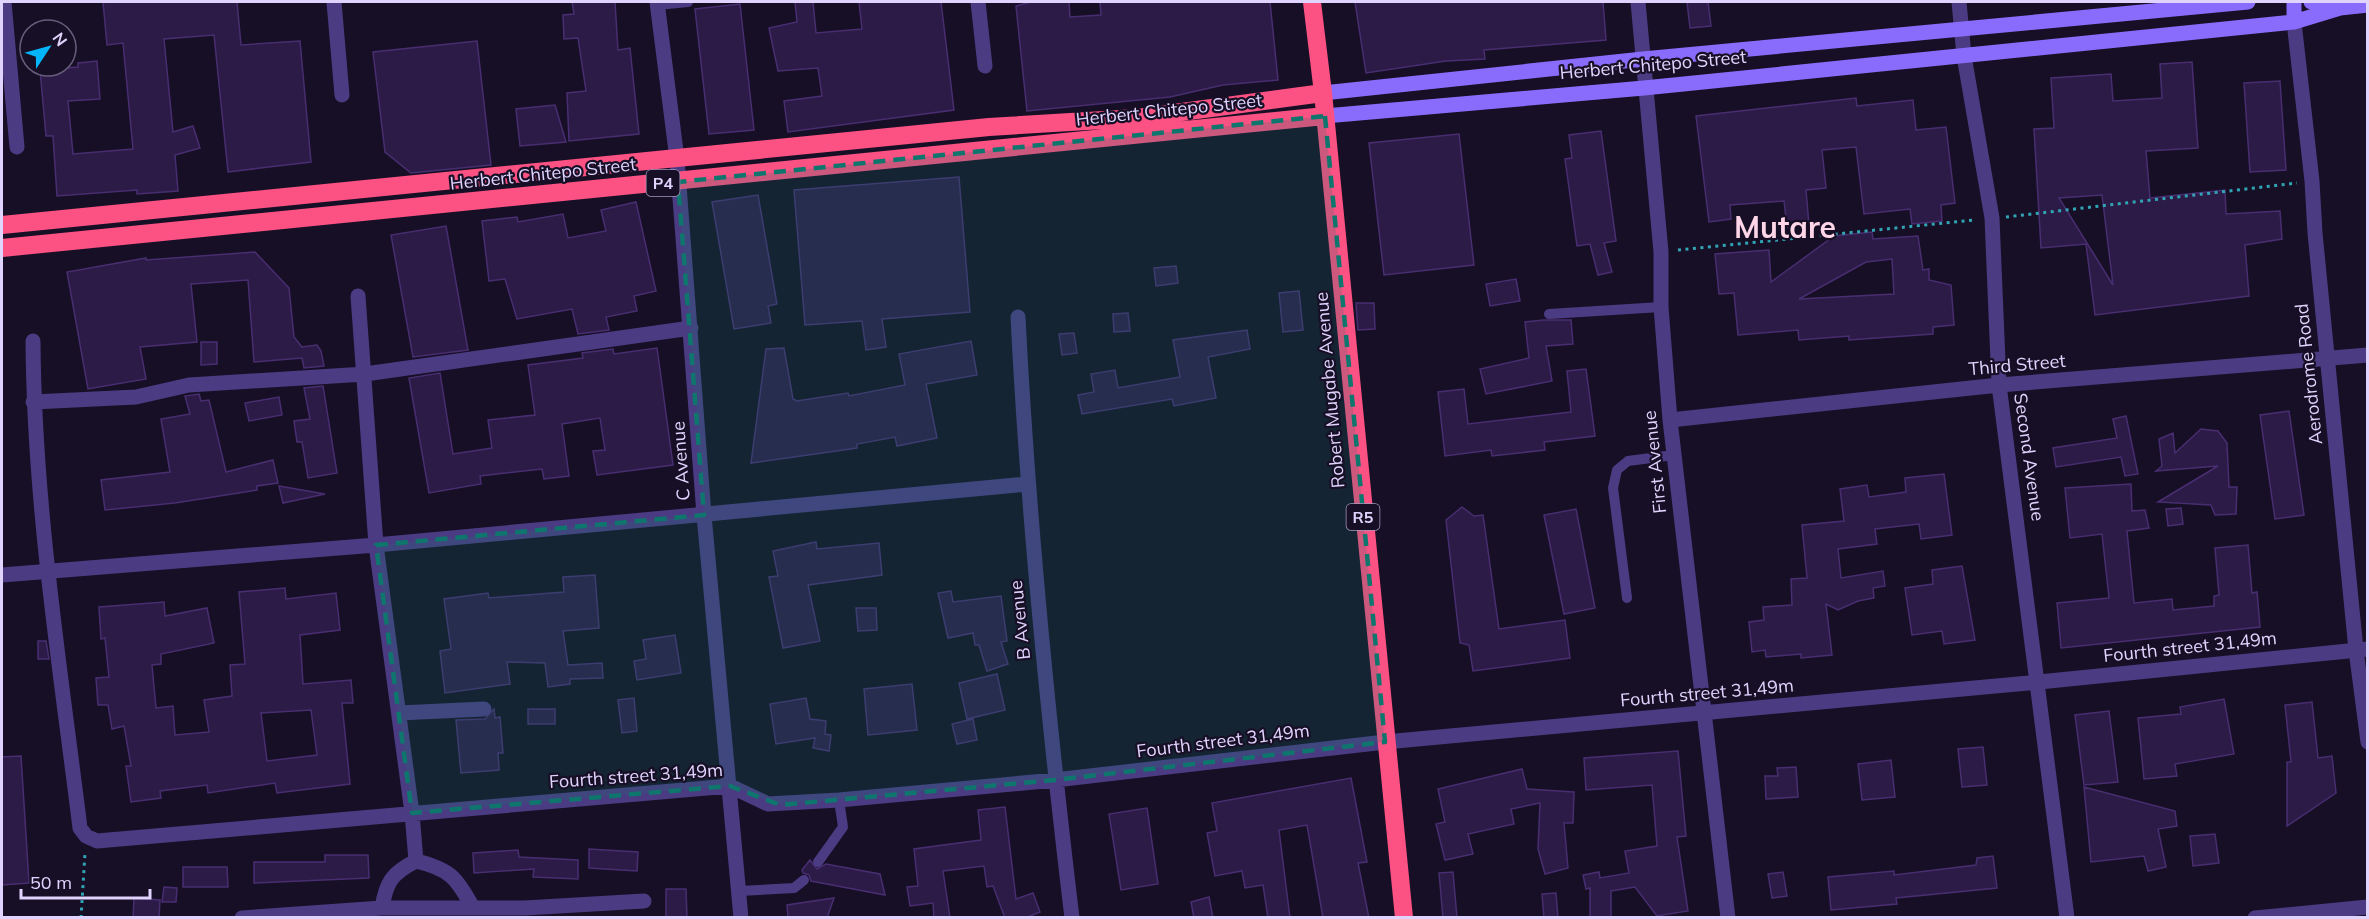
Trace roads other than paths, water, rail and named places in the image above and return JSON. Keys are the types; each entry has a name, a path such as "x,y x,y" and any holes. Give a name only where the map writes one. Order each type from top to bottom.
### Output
{"highway":[{"name":"Robert Mugabe Avenue","path":"1312,2 1323,93 1404,918"},
{"name":"Herbert Chitepo Street","path":"2,225 989,127 1137,118 1323,93"},
{"name":"Herbert Chitepo Street","path":"2,248 1325,116"}],"main road":[{"name":"Herbert Chitepo Street","path":"1323,93 1643,59 2248,2"},
{"name":"Aerodrome Road","path":"2294,2 2294,22"},
{"name":"Herbert Chitepo Street","path":"2311,2 2340,8"},
{"name":"Herbert Chitepo Street","path":"1325,116 1964,57 2294,22 2340,8 2367,5"}],"street":[{"path":"4,2 5,64 17,147"},
{"path":"334,2 342,96"},
{"path":"978,2 985,66"},
{"name":"First Avenue","path":"1638,2 1644,88 1661,252 1661,307 1670,420 1702,712 1728,918"},
{"name":"Second Avenue","path":"1959,2 1964,57 1992,218 2000,385 2067,918"},
{"name":"C Avenue","path":"657,3 677,159 704,515 741,918"},
{"name":"Aerodrome Road","path":"2294,22 2312,181 2328,359 2361,649 2367,742"},
{"path":"358,296 376,545 412,813 416,861"},
{"name":"B Avenue","path":"1018,317 1027,484 1055,780 1072,918"},
{"path":"33,402 136,398 189,385 364,374 691,328"},
{"path":"33,341 33,402 48,570"},
{"name":"Third Street","path":"1670,420 2000,385 2367,355"},
{"path":"2,575 376,545 1027,484"},
{"name":"Fourth street 31,49m","path":"48,570 80,828 92,838 730,786 768,804 839,800 1055,780 1385,742 2039,682 2361,649"},
{"path":"399,713 484,709"},
{"path":"381,908 385,887 399,870 416,861 437,866 457,879 473,908"},
{"path":"242,918 381,908 473,908 644,901"},
{"path":"2255,918 2367,907"}],"lane":[{"path":"657,3 688,2"},
{"path":"1549,314 1661,307"},
{"path":"1627,598 1613,488 1617,470 1628,461 1674,455"},
{"path":"818,862 843,827 839,800"},
{"path":"739,891 794,888 804,880"}],"district":[{"name":"Mutare","path":"1785,228"}]}
